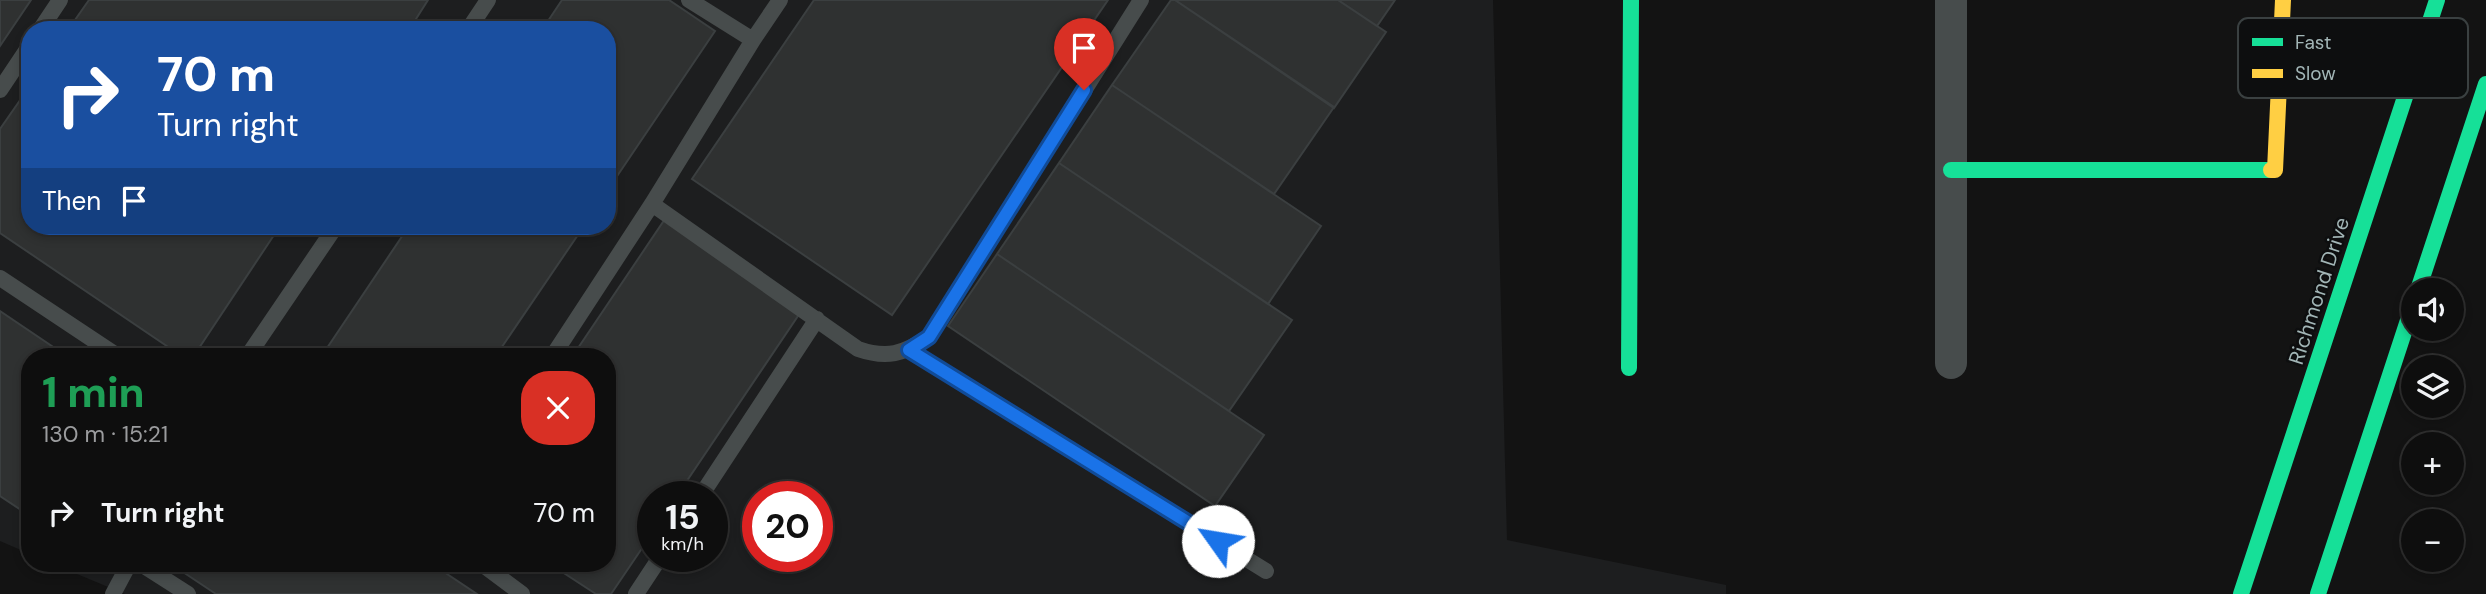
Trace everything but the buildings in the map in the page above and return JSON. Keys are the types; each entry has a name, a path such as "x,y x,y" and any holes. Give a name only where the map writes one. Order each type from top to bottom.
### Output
{"main road":[{"path":"1629,368 1631,0"},
{"path":"2282,18 2283,0"},
{"name":"Richmond Drive","path":"2431,18 2437,0"},
{"path":"2422,278 2486,83"},
{"path":"1951,170 2275,170 2278,98"},
{"name":"Richmond Drive","path":"2241,594 2405,98"},
{"path":"2318,594 2401,341"}],"street":[{"path":"1951,0 1951,363"}],"lane":[{"path":"46,21 60,0"},
{"path":"474,21 488,0"},
{"path":"689,0 753,40"},
{"path":"558,348 780,0"},
{"path":"652,204 858,349 878,356 909,350 929,337 1141,0"},
{"path":"0,90 21,58"},
{"path":"253,348 330,235"},
{"path":"0,278 105,348"},
{"path":"711,481 817,319"},
{"path":"909,350 1266,571"},
{"path":"113,594 125,572"},
{"path":"154,572 188,594"},
{"path":"493,572 522,594"},
{"path":"636,594 650,572"}],"shaded area":[{"path":"0,0 1493,0 1507,540 1726,585 1726,594 125,594 72,572 616,572 616,348 21,348 21,550 0,541"}],"traffic: fast":[{"path":"1629,368 1631,0"},
{"path":"2431,18 2437,0"},
{"path":"2422,278 2486,84"},
{"path":"2241,594 2405,98"},
{"path":"1951,170 2271,170"},
{"path":"2318,594 2401,341"}],"traffic: slow":[{"path":"2282,18 2283,0"},
{"path":"2271,170 2275,170 2278,98"}],"route":[{"path":"1084,90 929,337 909,350 1218,541"}]}
